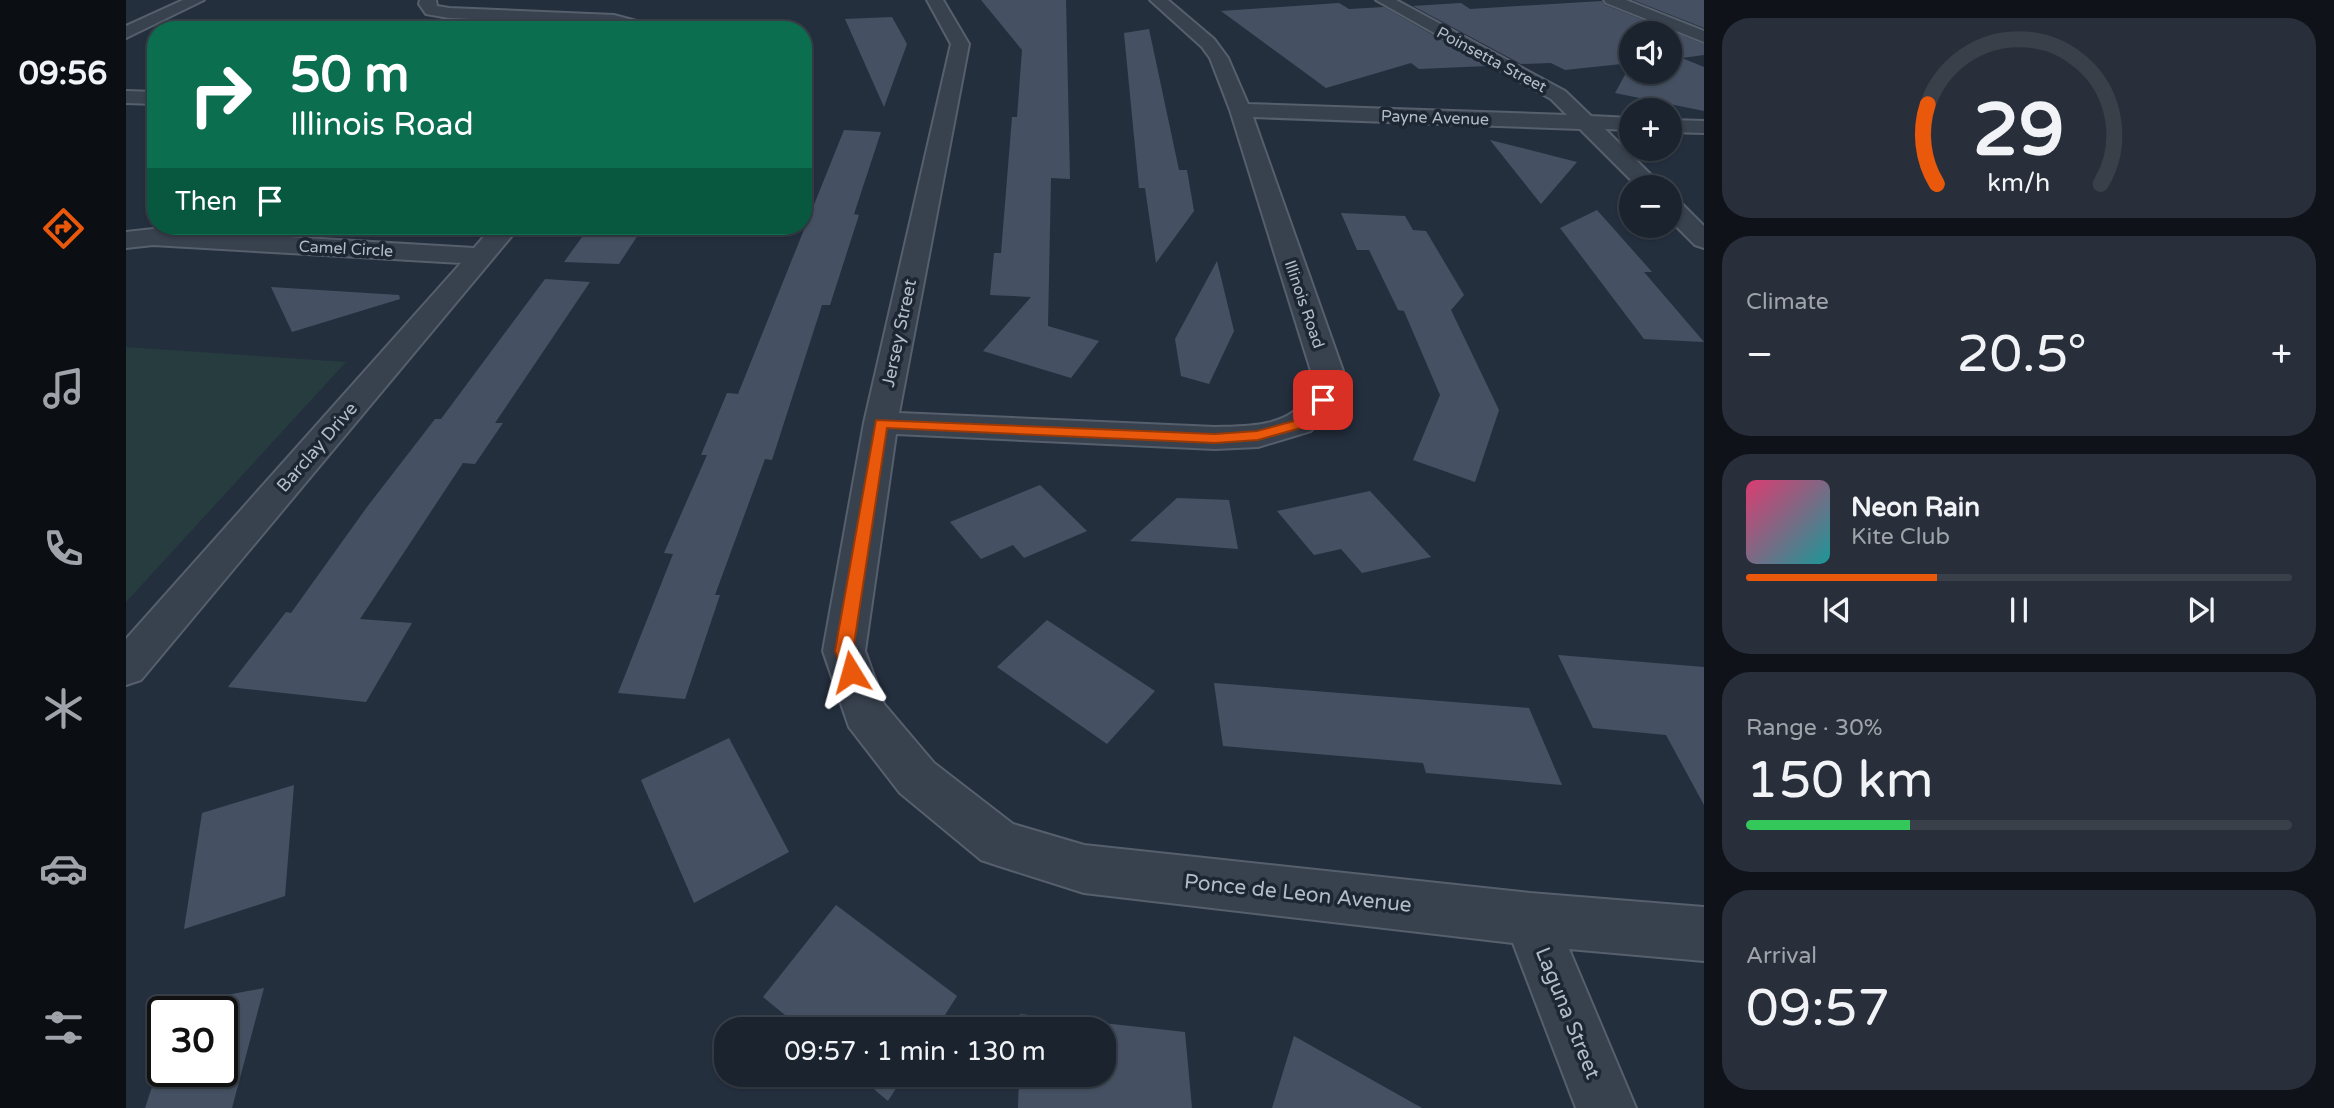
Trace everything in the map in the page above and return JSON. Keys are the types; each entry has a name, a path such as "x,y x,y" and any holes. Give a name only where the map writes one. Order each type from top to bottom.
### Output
{"street":[{"path":"151,21 196,0"},
{"path":"428,0 427,4 432,10 449,13 618,21"},
{"name":"Jersey Street","path":"917,778 865,714 844,651 881,423 960,44 935,0"},
{"name":"Illinois Road","path":"881,423 1215,438 1258,436 1299,424 1323,400 1328,371 1240,110 1214,50 1158,0"},
{"name":"Poinsetta Street","path":"1384,0 1558,95 1639,175"},
{"path":"1612,0 1704,37"},
{"path":"126,33 147,23"},
{"path":"126,97 147,98"},
{"name":"Payne Avenue","path":"1240,110 1619,124"},
{"path":"1682,126 1704,127"},
{"path":"1682,218 1704,240"},
{"name":"Barclay Drive","path":"126,668 500,235"},
{"name":"Camel Circle","path":"126,240 153,237 482,256"},
{"name":"Ponce de Leon Avenue","path":"917,778 999,843 1084,869 1530,919 1704,934"},
{"name":"Laguna Street","path":"1530,919 1606,1108"}],"green space":[{"path":"126,347 346,362 126,602"}],"building":[{"path":"981,0 1066,0 1070,179 1051,178 1048,326 1099,341 1071,378 983,351 1031,297 990,295 994,253 1001,253 1012,117 1017,117 1022,50"},
{"path":"1633,0 1704,0 1704,28"},
{"path":"1602,1 1605,5 1646,21 1619,21 1619,64 1565,70 1551,63 1521,64 1413,6 1461,3 1470,9"},
{"path":"1339,3 1349,9 1384,7 1487,66 1419,69 1411,63 1326,88 1221,11"},
{"path":"892,17 907,44 884,107 845,19"},
{"path":"1149,29 1179,170 1187,170 1194,211 1156,263 1145,188 1139,188 1124,33"},
{"path":"1682,35 1704,44 1704,55 1682,58"},
{"path":"1682,58 1704,67 1704,111 1682,107 1682,98 1640,98 1615,93 1620,84 1682,84"},
{"path":"844,130 881,132 854,214 859,215 830,305 822,305 772,460 765,459 715,595 720,595 685,699 618,693 673,554 664,553 707,455 701,455 727,393 738,394 802,235 812,235 812,210"},
{"path":"1490,140 1577,162 1541,204"},
{"path":"1597,210 1619,238 1652,272 1644,272 1704,342 1644,339 1560,228"},
{"path":"1341,213 1405,216 1413,230 1426,231 1464,295 1451,310 1499,410 1475,482 1413,460 1440,395 1404,311 1398,310 1369,250 1357,250"},
{"path":"584,235 638,235 619,264 564,262"},
{"path":"1217,261 1234,331 1209,384 1181,376 1175,339"},
{"path":"545,279 590,282 495,423 503,423 475,464 463,463 360,619 412,623 366,702 228,687 286,612 291,613 367,507 435,419 441,419"},
{"path":"271,287 399,295 400,299 292,332"},
{"path":"1040,485 1087,531 1024,558 1013,545 981,559 950,522"},
{"path":"1370,491 1431,557 1362,573 1341,549 1314,555 1277,511"},
{"path":"1177,498 1229,500 1238,549 1130,541"},
{"path":"1047,620 1155,691 1107,744 997,667"},
{"path":"1558,655 1704,667 1704,805 1666,735 1593,728"},
{"path":"1214,683 1529,708 1562,785 1426,773 1423,763 1223,746"},
{"path":"729,738 789,852 694,903 641,780"},
{"path":"294,785 285,896 184,929 202,813"},
{"path":"836,905 957,996 944,1017 787,1017 763,997"},
{"path":"264,988 238,1086 238,996 222,996"},
{"path":"1020,1014 1048,1017 1020,1017"},
{"path":"1116,1024 1185,1032 1192,1108 1018,1108 1019,1087 1116,1087"},
{"path":"1294,1036 1422,1108 1272,1108"},
{"path":"152,1087 238,1087 232,1108 145,1108"},
{"path":"871,1087 897,1087 888,1101"}],"route":[{"path":"851,672 844,651 881,423 1215,438 1258,436 1299,424 1323,400"}]}
